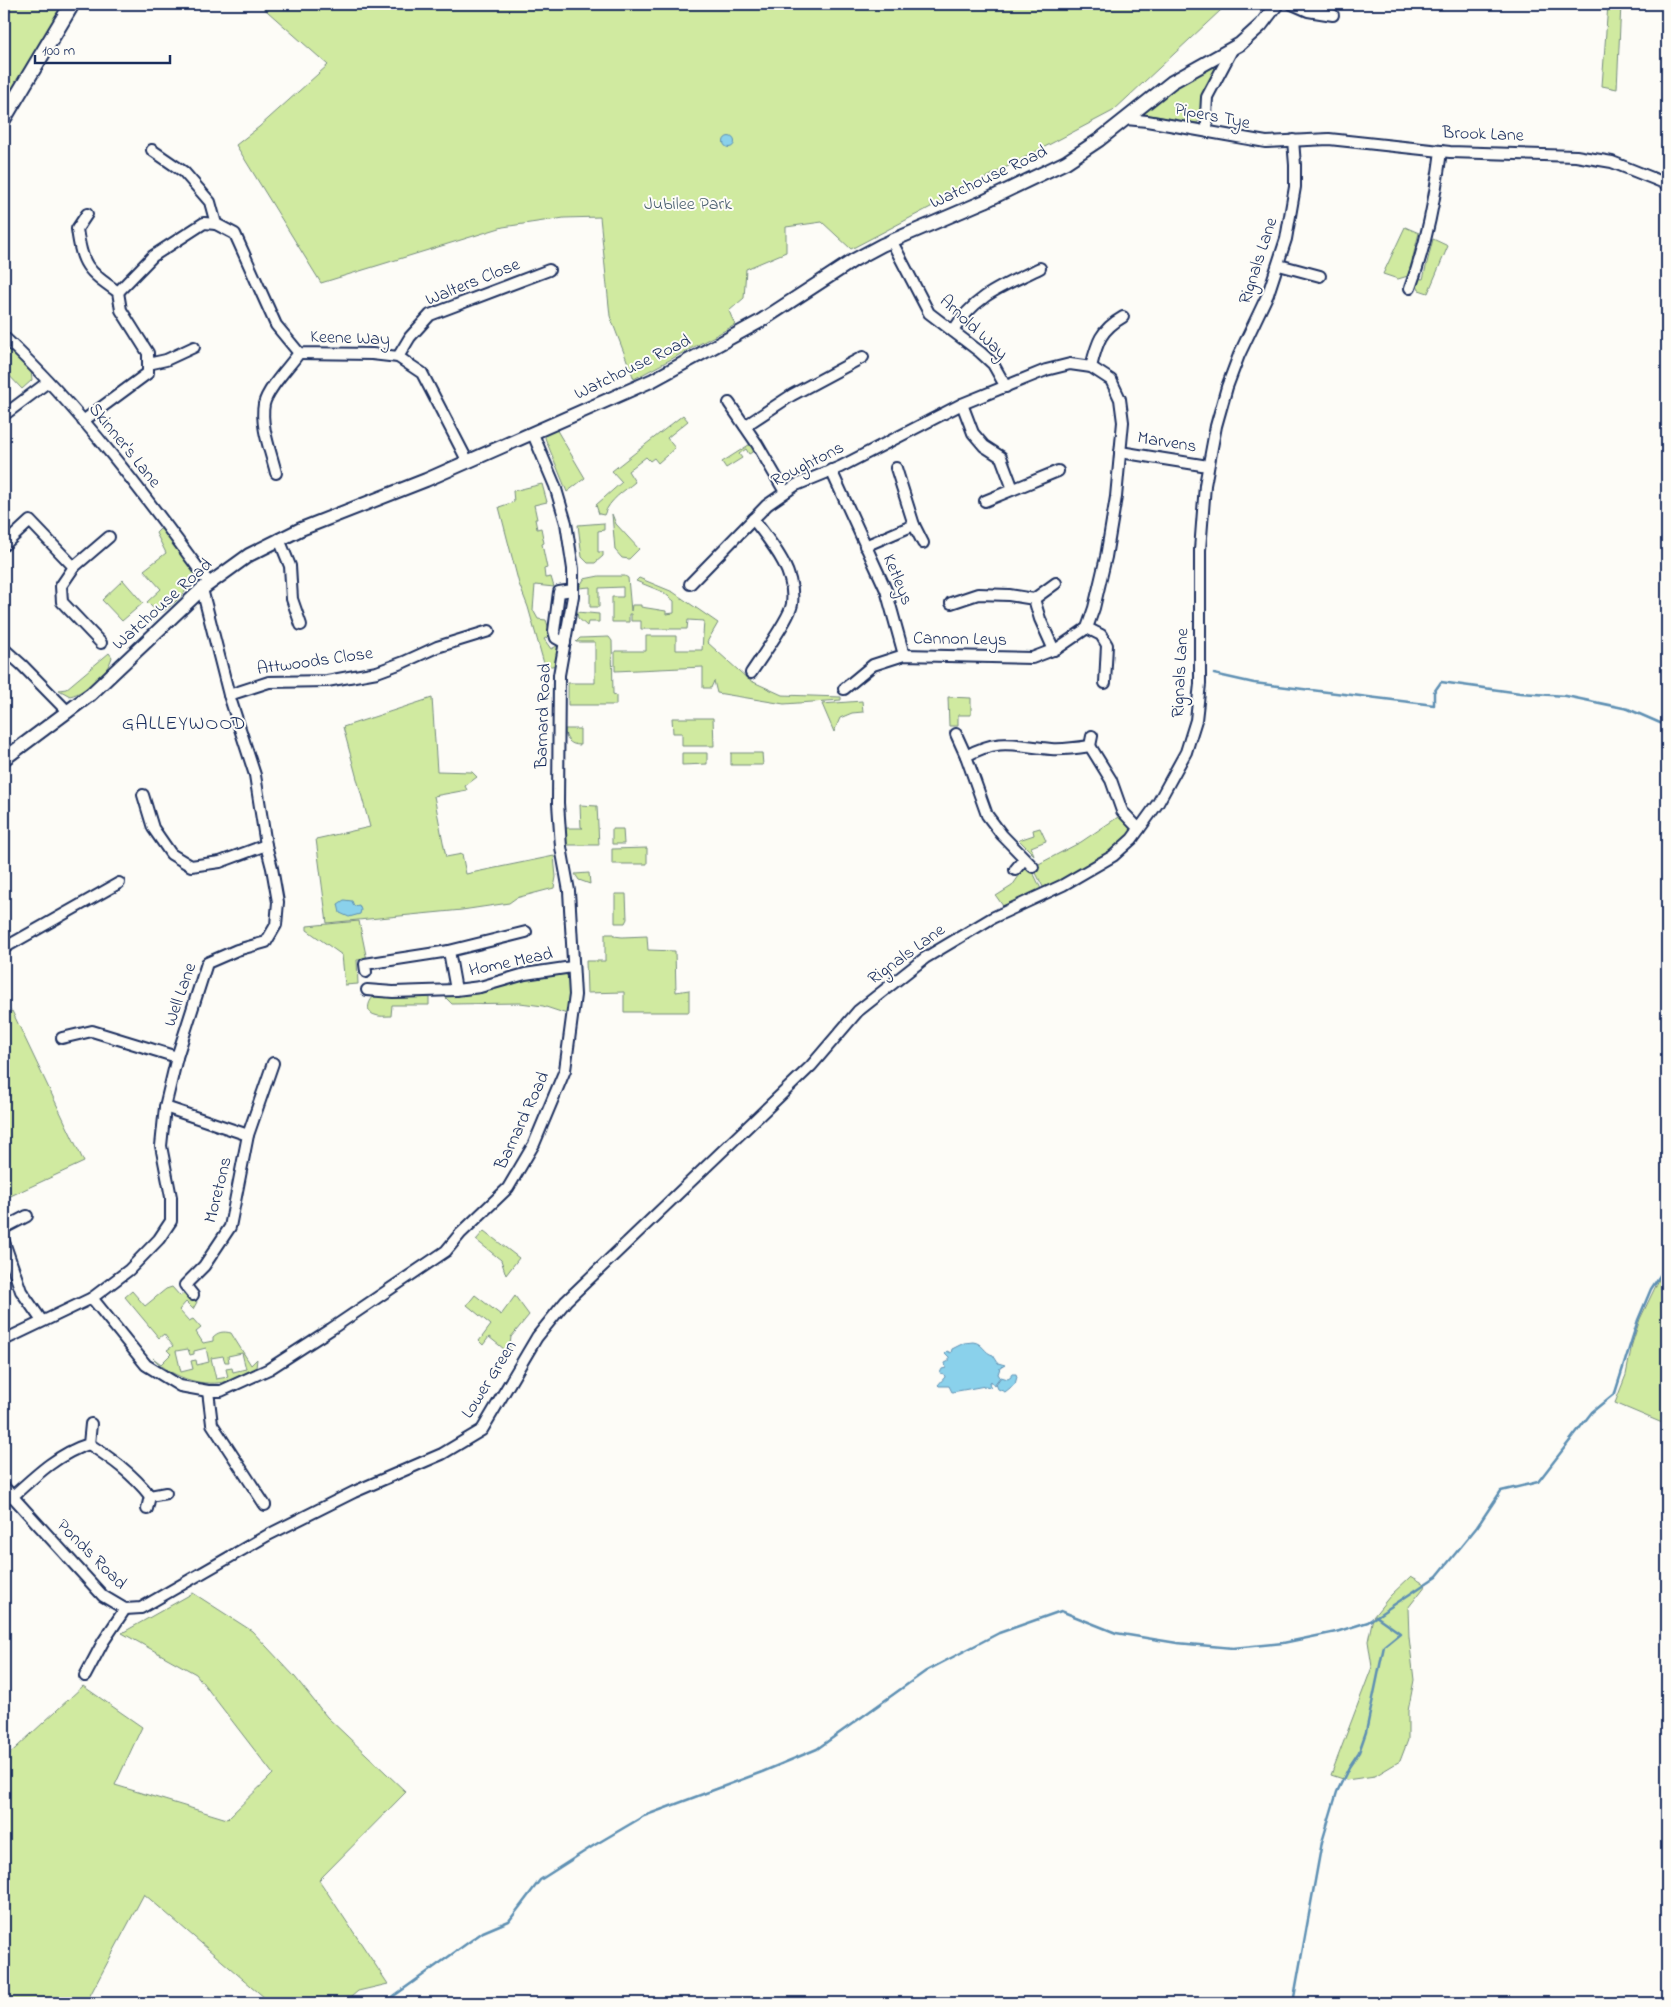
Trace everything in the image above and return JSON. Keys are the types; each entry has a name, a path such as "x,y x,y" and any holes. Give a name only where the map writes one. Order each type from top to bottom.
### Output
{"main road":[{"path":"4,118 72,4"}],"street":[{"name":"Watchouse Road","path":"4,759 68,712 126,662 205,586 249,555 279,539 468,462 653,380 759,322 854,260 891,240 986,201 1041,175 1084,151 1172,82 1248,38 1262,24 1277,4"},
{"path":"1292,4 1308,12 1333,15"},
{"path":"1208,132 1206,116 1207,97 1233,48"},
{"name":"Pipers Tye","path":"1126,119 1147,121 1258,142 1293,140"},
{"name":"Brook Lane","path":"1293,140 1338,139 1441,151 1576,156 1612,162 1667,184"},
{"name":"Rignals Lane","path":"811,1066 858,1011 925,958 992,918 1064,885 1099,865 1123,848 1139,829 1166,788 1186,752 1197,714 1200,684 1200,550 1208,466 1220,409 1232,372 1268,294 1279,264 1288,230 1293,201 1295,165 1293,140"},
{"path":"118,292 152,256 204,223 216,224 210,202 184,172 152,150"},
{"path":"1410,288 1422,254 1431,217 1441,151"},
{"path":"83,421 148,373 148,353 120,310 118,292 94,274 81,254 77,229 87,214"},
{"name":"Keene Way","path":"216,224 235,234 276,325 299,353 372,354 398,357 422,373 468,462"},
{"name":"Arnold Way","path":"891,240 922,302 930,313 993,364 1006,387"},
{"path":"1279,264 1320,276"},
{"path":"953,331 966,311 981,299 1040,268"},
{"name":"Walters Close","path":"398,357 410,338 430,315 549,270"},
{"path":"1091,367 1100,337 1113,323 1124,317"},
{"name":"Skinner's Lane","path":"4,337 83,421 162,518 205,586"},
{"path":"148,364 166,360 194,347"},
{"path":"276,473 264,427 264,404 271,389 299,353"},
{"path":"745,426 792,395 863,357"},
{"name":"Roughtons","path":"690,584 767,505 796,485 832,470 962,404 1058,366 1070,364 1091,367 1112,380 1120,399 1123,422 1120,452"},
{"path":"4,415 48,382"},
{"path":"729,402 785,492"},
{"path":"962,404 973,433 984,446 1001,457 1013,489"},
{"name":"Barnard Road","path":"92,1298 146,1365 180,1386 208,1391 221,1391 269,1369 446,1251 460,1234 508,1188 538,1136 565,1070 575,995 569,892 561,847 558,803 559,675 573,590 573,568 566,523 555,486 533,434"},
{"path":"1105,682 1106,645 1101,635 1087,628 1094,608 1106,558 1116,497 1120,452"},
{"name":"Marvens","path":"1120,452 1208,466"},
{"path":"896,468 914,525 923,543"},
{"name":"Ketleys","path":"832,470 886,590 904,655"},
{"path":"985,501 1058,471"},
{"path":"751,673 780,628 792,605 791,578 773,546 753,519"},
{"path":"4,546 30,521 74,567"},
{"name":"Ketleys","path":"865,546 914,525"},
{"path":"101,644 62,602 61,586 74,567 109,537"},
{"path":"279,539 290,566 292,599 301,625"},
{"path":"951,603 978,594 1009,595 1034,599 1056,583"},
{"name":"Well Lane","path":"4,1340 92,1298 129,1270 159,1239 171,1221 171,1197 161,1146 166,1107 177,1058 207,963 237,950 266,942 276,925 278,902 266,845 255,775 229,695 205,586"},
{"path":"1034,599 1040,619 1054,650"},
{"name":"Cannon Leys","path":"844,690 873,665 904,655 1032,658 1054,650 1087,628"},
{"name":"Attwoods Close","path":"229,695 269,682 327,681 377,672 437,647 489,631"},
{"path":"4,649 68,712"},
{"path":"956,734 987,815 998,830 1033,867"},
{"path":"966,756 992,745 1020,744 1064,750 1091,741 1112,780 1122,811 1139,829"},
{"path":"143,795 153,828 171,854 191,866 220,862 266,845"},
{"path":"1015,870 1024,859"},
{"path":"4,948 119,883"},
{"name":"Home Mead","path":"366,972 365,964 449,951 526,932"},
{"name":"Home Mead","path":"449,951 456,990"},
{"name":"Home Mead","path":"366,990 402,992 456,990 480,987 525,974 572,967"},
{"path":"62,1038 92,1031 177,1058"},
{"name":"Moretons","path":"193,1295 185,1285 204,1266 230,1227 248,1135 273,1062"},
{"name":"Lower Green","path":"124,1609 141,1608 268,1535 354,1492 442,1454 482,1430 537,1337 566,1301 811,1066"},
{"path":"166,1107 248,1135"},
{"path":"4,1228 26,1216"},
{"path":"4,1242 21,1291 42,1321"},
{"path":"208,1391 212,1424 265,1505"},
{"path":"89,1444 91,1424"},
{"path":"12,1496 45,1467 75,1448 89,1444 115,1460 141,1484 150,1496"},
{"name":"Ponds Road","path":"4,1487 103,1596 124,1609 103,1642 85,1676"},
{"path":"150,1496 166,1493"},
{"path":"146,1509 150,1496"}],"green space":[{"path":"4,4 66,4 4,108"},
{"name":"Jubilee Park","path":"259,4 1226,4 1113,111 851,249 822,222 786,227 786,252 746,269 744,298 729,311 735,325 634,379 610,316 600,217 564,218 503,227 321,283 236,145 259,127 328,65"},
{"path":"1608,4 1621,4 1617,89 1602,86"},
{"path":"1214,62 1221,62 1203,94 1200,109 1201,117 1197,123 1143,114 1143,108"},
{"path":"1405,227 1419,233 1408,276 1398,279 1383,274"},
{"path":"1433,239 1448,246 1428,293 1419,290 1416,284 1417,278 1423,279"},
{"path":"4,343 31,370 32,380 22,389 4,370"},
{"path":"683,415 688,421 667,438 675,448 658,463 654,458 650,461 646,457 628,471 635,482 613,500 604,515 599,514 596,505 622,482 612,471"},
{"path":"555,427 585,478 567,492 545,438 546,433"},
{"path":"755,441 760,448 749,454 746,449 739,454 742,458 726,468 722,462"},
{"path":"542,484 547,502 534,505 537,519 535,519 537,529 541,528 544,543 542,544 547,568 544,569 545,578 551,577 554,587 535,585 533,610 538,619 546,620 551,635 544,639 551,649 557,646 560,650 558,665 545,667 528,607 519,584 499,507 514,502 513,491"},
{"path":"612,514 616,524 639,549 629,559 622,558 615,550"},
{"path":"604,523 604,530 598,531 598,552 603,552 603,556 595,563 588,563 582,557 578,525"},
{"path":"160,529 164,530 194,571 190,584 179,598 164,611 156,611 147,602 161,589 144,570 166,553 156,533"},
{"path":"599,576 625,576 628,578 631,611 632,605 641,605 641,607 666,611 666,614 674,613 674,601 663,592 636,581 639,578 673,592 718,623 707,642 749,680 782,695 841,697 841,700 784,704 717,693 714,681 711,688 703,688 703,667 615,671 615,651 646,651 646,636 676,636 676,650 702,650 704,621 688,620 687,629 641,629 641,621 631,621 631,614 629,614 629,622 612,622 612,597 623,597 623,587 599,588 599,607 590,607 590,587 579,588 584,579"},
{"path":"123,580 143,603 122,621 102,600"},
{"path":"577,612 599,614 599,622 588,622 587,626 578,618"},
{"path":"609,637 612,641 613,694 616,695 616,705 568,705 568,683 595,683 595,642 576,642 580,638"},
{"path":"109,653 112,657 110,663 90,686 70,696 59,690 66,689"},
{"path":"948,697 971,698 971,715 958,715 958,726 949,726"},
{"path":"432,698 437,771 472,772 477,777 465,786 467,790 434,796 446,857 462,854 466,874 554,856 556,877 554,888 516,898 509,903 462,910 327,923 316,839 370,827 343,727"},
{"path":"862,701 863,712 852,713 840,718 834,732 822,704"},
{"path":"672,718 713,718 714,746 682,746 682,733 673,733"},
{"path":"565,729 580,729 580,745 573,744 568,740"},
{"path":"682,753 707,753 707,764 682,765"},
{"path":"731,753 762,753 763,765 731,765"},
{"path":"580,805 597,806 599,845 564,845 563,828 583,828 581,827"},
{"path":"1124,813 1139,829 1132,839 1046,893 1033,867 1081,842"},
{"path":"1040,828 1046,841 1031,847 1034,855 1019,840 1034,835 1033,830"},
{"path":"612,829 623,829 624,844 612,844"},
{"path":"647,848 647,864 612,864 612,849"},
{"path":"1026,866 1031,868 1041,889 1003,906 996,896 1012,886"},
{"path":"589,873 590,884 579,880 575,874"},
{"path":"615,894 626,894 627,919 625,923 615,923"},
{"path":"359,921 367,960 357,960 358,984 345,985 342,955 307,930 307,926"},
{"path":"605,934 614,934 614,936 622,937 647,936 648,950 675,951 676,992 689,990 689,1012 624,1012 624,992 587,993 586,961 605,961"},
{"path":"562,972 573,986 573,1016 543,1006 520,1003 452,1004 444,996 526,977"},
{"path":"375,995 394,998 429,997 429,1005 392,1005 391,1016 378,1016 369,1009 369,1003"},
{"path":"12,1011 84,1162 4,1199 4,1015"},
{"path":"484,1231 519,1258 506,1275 501,1260 476,1240"},
{"path":"1667,1267 1667,1425 1615,1403 1626,1375 1632,1344 1640,1319 1662,1273"},
{"path":"172,1287 180,1296 185,1293 195,1298 197,1302 193,1309 186,1302 179,1310 189,1321 193,1319 201,1328 196,1332 203,1343 213,1341 213,1337 219,1333 231,1333 251,1365 257,1359 256,1368 228,1381 205,1383 176,1375 168,1370 153,1358 161,1364 171,1354 167,1350 173,1346 164,1334 159,1338 125,1297 132,1291 145,1306 166,1289","holes":["206,1348 209,1362 197,1365 196,1360 191,1361 193,1369 181,1372 176,1351 188,1349 190,1355 194,1354 194,1351","242,1353 246,1369 233,1372 232,1368 226,1369 228,1377 216,1379 211,1358 223,1356 225,1362 229,1362 228,1356"]},
{"path":"475,1295 501,1315 515,1296 529,1315 511,1337 509,1353 489,1337 483,1345 479,1341 491,1325 467,1305"},
{"path":"1411,1576 1426,1585 1408,1608 1414,1680 1408,1711 1408,1740 1400,1761 1375,1776 1346,1780 1331,1775 1372,1667 1368,1641 1373,1617 1390,1596"},
{"path":"193,1593 252,1631 295,1677 327,1717 406,1792 319,1880 388,1984 358,1991 344,2003 268,2003 265,1998 144,1894 86,2003 4,2003 4,1759 83,1686 142,1727 115,1785 227,1819 273,1774 196,1674 122,1633"}],"water":[{"path":"729,136 735,142 729,148 723,142"},
{"path":"344,900 352,901 354,906 359,905 360,914 349,917 340,913 338,904"},
{"path":"973,1342 979,1344 993,1355 998,1363 1005,1365 1000,1368 998,1374 1000,1377 994,1385 991,1381 989,1384 991,1387 985,1386 952,1392 949,1386 939,1386 945,1377 944,1374 940,1373 942,1369 946,1368 945,1363 949,1361 949,1357 945,1353 947,1351 951,1353 952,1349 964,1343"},
{"path":"1011,1374 1016,1374 1015,1384 1005,1392 998,1389 996,1384 1001,1377 1008,1379 1011,1377"}],"waterway":[{"path":"1214,674 1254,683 1434,705 1434,692 1441,682 1520,693 1566,696 1628,709 1667,726"},
{"path":"384,2003 483,1932 509,1921 540,1880 593,1846 644,1816 762,1772 817,1749 926,1671 999,1633 1061,1611 1116,1633 1177,1643 1233,1648 1283,1643 1336,1632 1368,1622 1437,1576 1477,1527 1501,1491 1538,1482 1592,1412 1615,1393 1638,1320 1651,1289 1667,1265"},
{"path":"1293,2003 1322,1842 1337,1792 1349,1767 1359,1752 1366,1732 1384,1646 1400,1633 1376,1616"}],"district":[{"name":"GALLEYWOOD","path":"184,724"}]}
